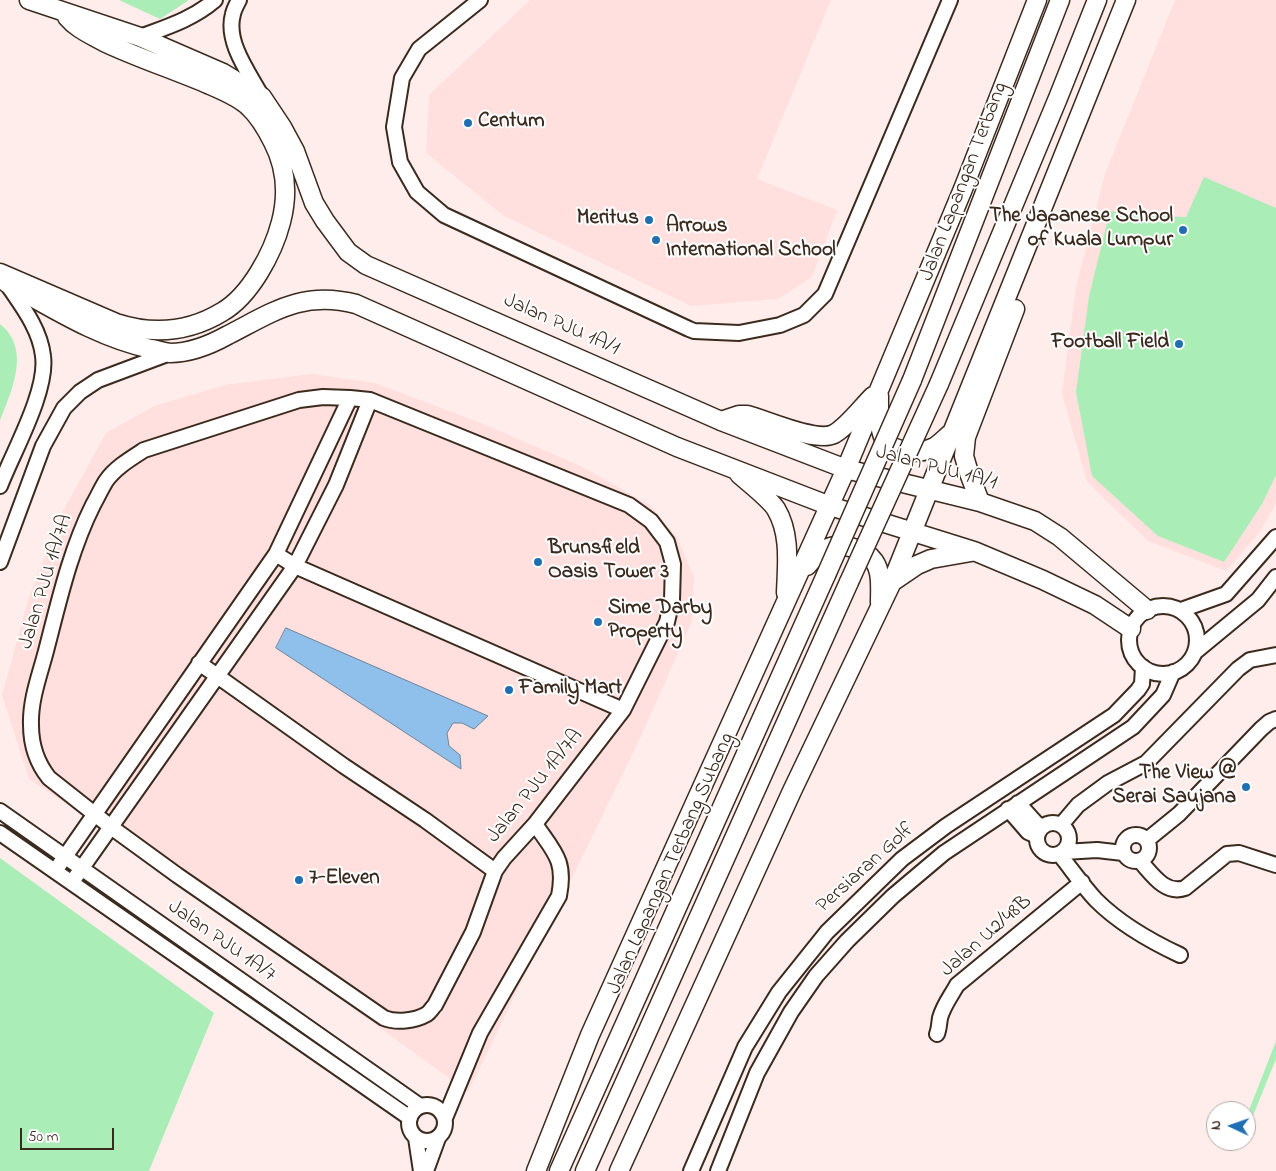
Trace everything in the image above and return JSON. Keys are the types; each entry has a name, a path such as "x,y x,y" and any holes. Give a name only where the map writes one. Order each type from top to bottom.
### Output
{"main road":[{"name":"Jalan PJU 1A/1","path":"28,0 140,37 223,73 262,97 295,151 314,203 325,222 348,252 366,265 721,421 846,468 980,502 1035,522 1060,537 1147,610"},
{"path":"536,1171 590,1035 830,506 963,189 1037,0"},
{"name":"Jalan Lapangan Terbang","path":"826,575 912,380 1060,0"},
{"path":"585,1171 939,384 1097,0"},
{"path":"619,1171 792,791 892,582 1128,0"},
{"path":"2,279 133,328 160,331 189,328 213,318 229,308 246,292 276,241 284,211 285,182 280,157 267,132 249,107 226,92 116,47 76,27 62,11"},
{"path":"980,502 964,456 966,437 1031,263 1033,234"},
{"path":"2,279 106,336 132,345 170,353 206,346 282,307 307,300 321,298 356,304 677,447 830,506 912,530 974,551 1043,580 1095,605 1131,629"},
{"path":"721,421 747,415 805,433 825,437 838,431 879,389"},
{"path":"879,389 881,427 885,440 894,447 907,451 932,448 952,432"},
{"path":"732,468 776,508 787,542 785,604"},
{"path":"798,575 825,549 841,546 855,549 867,554 875,562 880,579 880,608"},
{"path":"892,582 917,565 931,559 974,551"},
{"name":"Jalan Lapangan Terbang Subang","path":"559,1171 826,575"}],"street":[{"path":"140,37 183,22 206,8 214,0"},
{"path":"240,0 233,12 232,32 237,50 262,97"},
{"path":"480,0 419,49 402,78 394,127 400,162 417,192 444,215 694,331 739,333 780,325 796,318 804,314 825,294 950,0"},
{"path":"0,486 34,405 42,378 43,356 38,338 28,316 2,279"},
{"path":"0,562 42,446 64,408 80,392 98,380 170,353"},
{"name":"Jalan PJU 1A/7A","path":"323,397 350,398 370,400 629,505 651,521 668,542 673,564 672,600 667,622 623,710 495,871 473,932 435,1005 427,1014 413,1019 396,1021 384,1018 248,924 111,826 49,778 42,770 36,758 31,725 33,701 69,566 85,522 106,481 123,463 144,450 299,400 323,397"},
{"path":"55,871 276,554 350,398"},
{"path":"72,882 294,566 336,485 370,400"},
{"path":"1180,610 1226,594 1276,537"},
{"path":"276,554 294,566 623,710"},
{"path":"1195,652 1258,600 1276,577"},
{"path":"1158,606 1170,606 1188,616 1193,624 1197,643 1195,652 1190,661 1182,668 1163,674 1152,672 1135,660 1129,640 1131,629 1140,614 1147,610 1158,606"},
{"path":"1061,825 1078,805 1108,783 1146,763 1238,669 1250,660 1276,655"},
{"path":"199,663 495,871"},
{"name":"Persiaran Golf","path":"691,1171 746,1047 779,992 827,932 902,859 946,826 1114,715 1142,684 1143,667"},
{"name":"Persiaran Golf","path":"718,1171 757,1073 778,1035 816,976 847,941 894,896 944,853 1133,727 1163,696 1173,672"},
{"path":"1146,840 1179,814 1261,729 1276,719"},
{"path":"1013,806 1028,832 1039,832 1051,823 1061,825 1068,832 1064,849 1082,882 1097,900 1125,924 1149,940 1180,955"},
{"name":"Jalan PJU 1A/7","path":"0,811 420,1106"},
{"path":"445,1118 480,1034 559,896 562,880 559,859 534,824"},
{"name":"Jalan PJU 1A/7","path":"0,832 410,1118"},
{"path":"1039,832 1038,846 1044,854 1050,856 1064,849 1123,849"},
{"path":"1131,835 1140,835 1149,844 1147,856 1136,862 1128,859 1123,849 1124,840 1131,835"},
{"path":"1140,861 1168,889 1179,890 1185,888 1227,854 1239,853 1276,865"},
{"name":"Jalan U2/48B","path":"937,1034 945,1005 958,986 1082,882"},
{"path":"827,932 830,937 847,941"},
{"path":"426,1171 438,1138 446,1125 445,1118 437,1107 431,1105 420,1106 413,1111 409,1125 411,1132 416,1138 423,1142 431,1142 438,1138"},
{"path":"416,1138 421,1171"}],"shaded area":[{"path":"530,0 831,0 757,179 837,210 812,277 778,299 691,306 504,216 426,153 429,95"},
{"name":"Football Field","path":"1175,0 1276,0 1276,503 1260,532 1226,571 1148,541 1087,482 1062,394 1076,286 1105,174"},
{"path":"311,374 375,383 486,425 583,467 651,506 678,539 694,578 692,621 643,732 468,1092 142,855 29,779 2,695 29,597 63,511 106,433 154,406 225,385"}],"green space":[{"path":"119,0 189,0 160,19"},
{"name":"Football Field","path":"1204,177 1276,208 1276,475 1262,504 1224,562 1158,536 1092,476 1076,392 1089,296 1110,211 1150,216 1186,217"},
{"path":"0,324 10,334 17,358 13,384 0,421"},
{"path":"0,858 214,1013 149,1171 0,1171"},
{"path":"1276,1041 1276,1059 1256,1108 1256,1101 1253,1101"}],"water":[{"path":"286,628 488,716 474,729 462,723 453,723 447,733 449,746 460,755 461,769 276,648"}],"place":[{"name":"Centum","path":"468,123"},
{"name":"Meritus","path":"649,220"},
{"name":"The Japanese School of Kuala Lumpur","path":"1183,230"},
{"name":"Arrows International School","path":"656,240"},
{"name":"Football Field","path":"1179,344"},
{"name":"Brunsfield Oasis Tower 3","path":"538,562"},
{"name":"Sime Darby Property","path":"598,622"},
{"name":"Family Mart","path":"509,690"},
{"name":"The View @ Serai Saujana","path":"1246,787"},
{"name":"7-Eleven","path":"299,880"}]}
